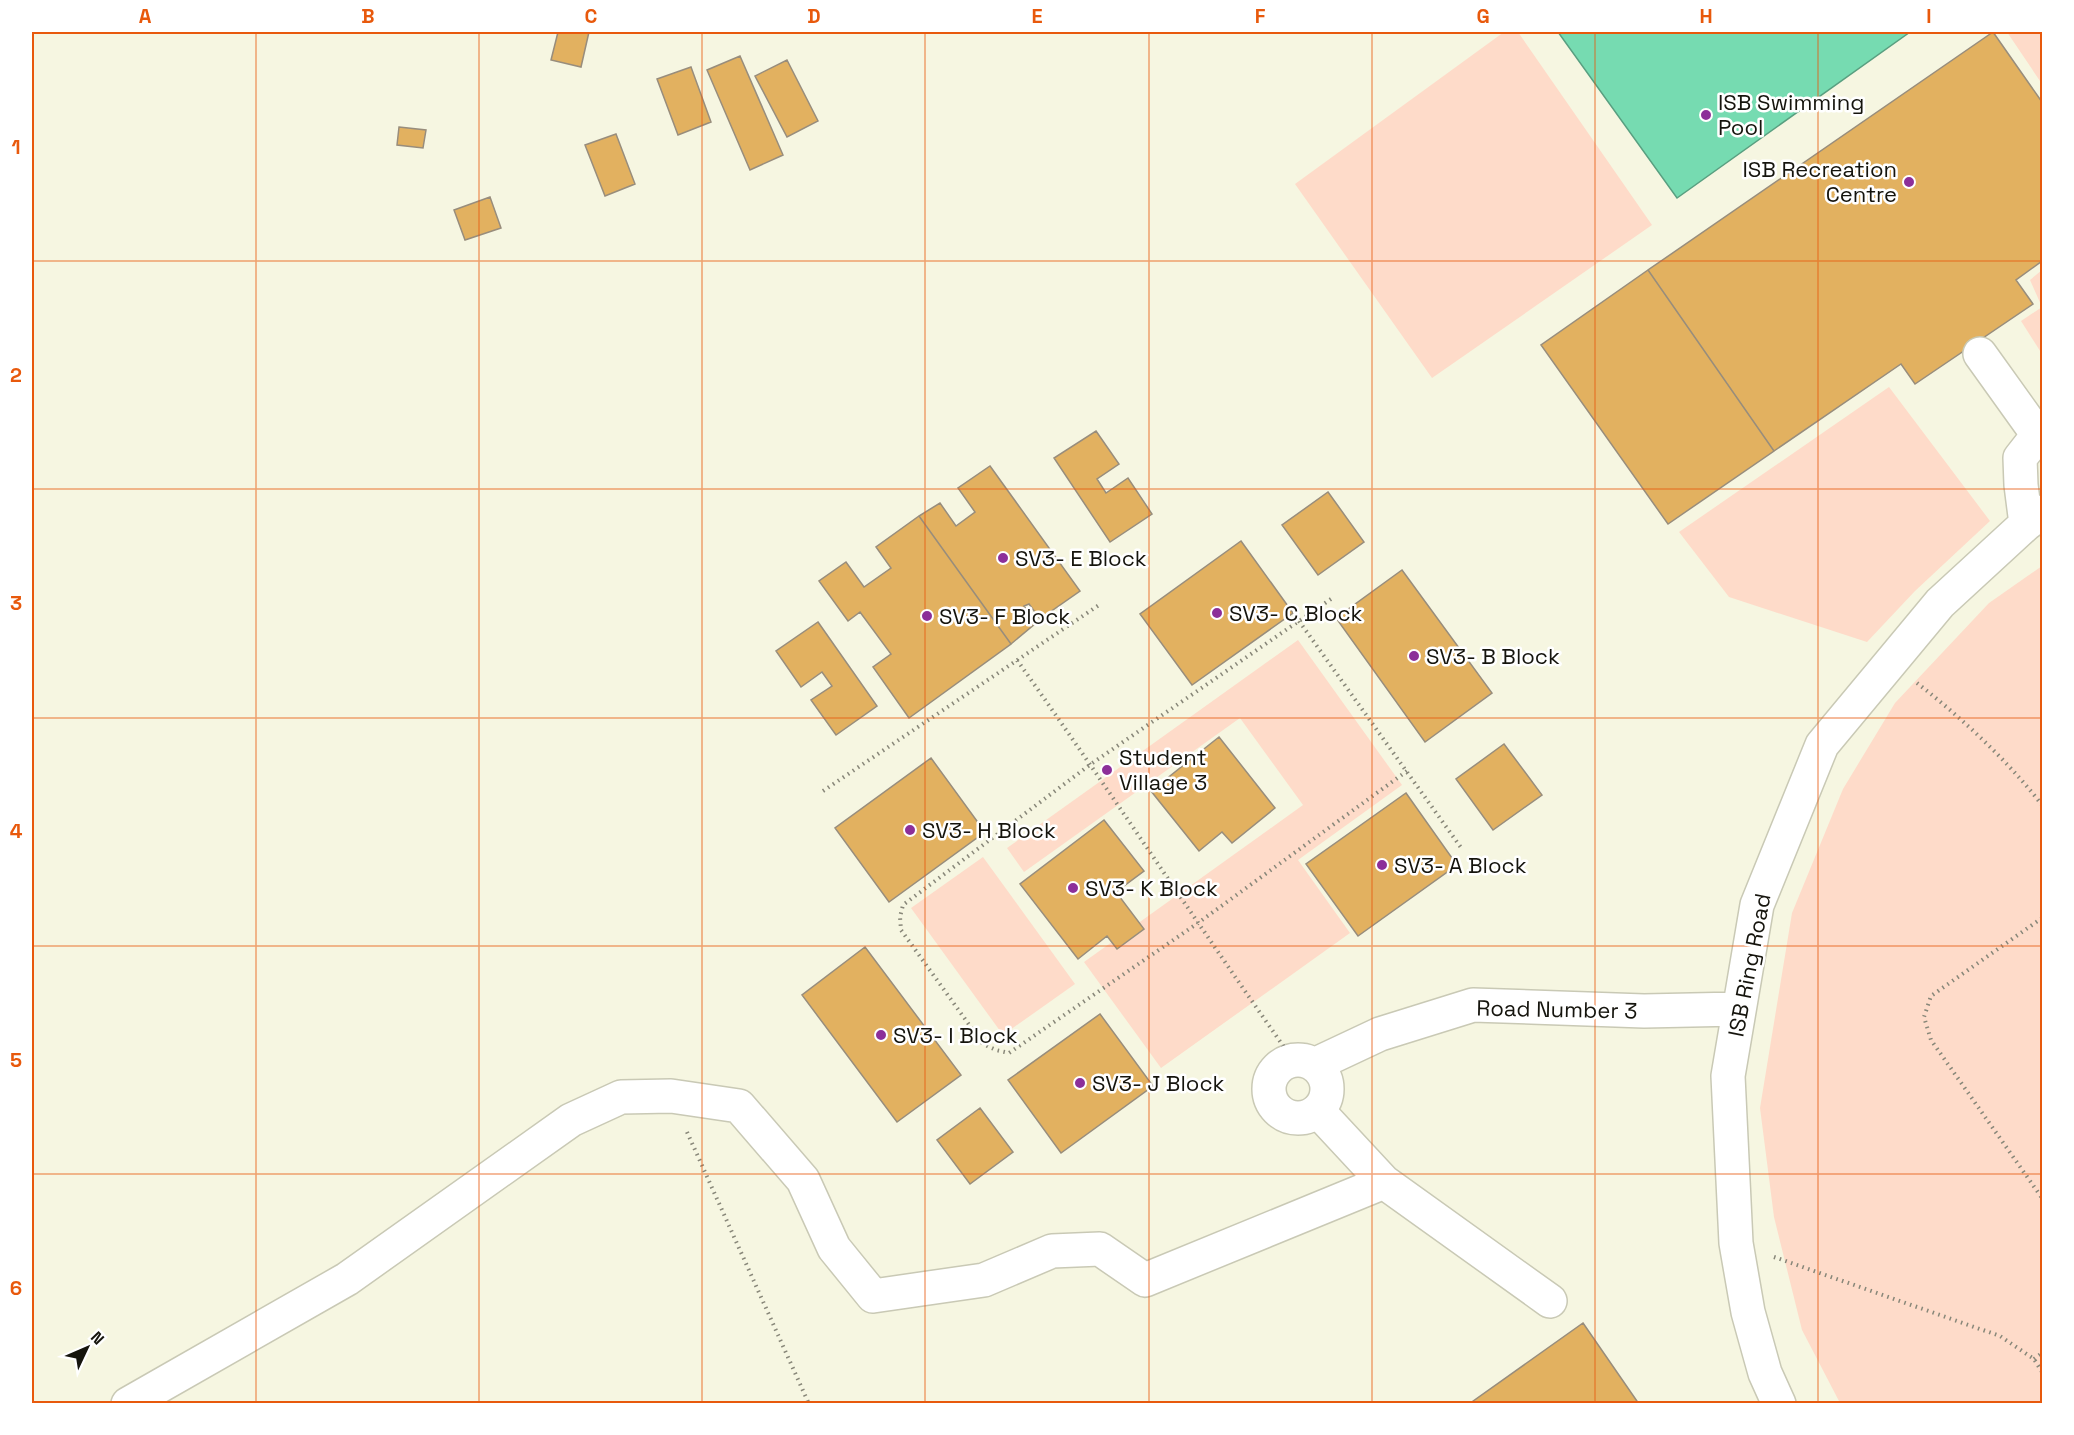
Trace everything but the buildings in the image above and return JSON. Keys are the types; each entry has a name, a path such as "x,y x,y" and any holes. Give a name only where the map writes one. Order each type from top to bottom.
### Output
{"lane":[{"path":"1980,354 2040,435 2020,458 2021,485 2034,518"},
{"name":"ISB Ring Road","path":"1779,1404 1766,1373 1748,1312 1736,1243 1728,1076 1757,905 1822,744 1940,603 2034,518"},
{"name":"Road Number 3","path":"1304,1062 1380,1034 1473,1005 1644,1011 1739,1009"},
{"path":"1304,1062 1322,1072 1327,1092 1318,1111 1307,1117 1295,1118 1283,1114 1275,1106 1270,1095 1270,1082 1275,1072 1284,1063 1304,1062"},
{"path":"128,1404 347,1279 571,1120 621,1097 671,1096 739,1106 803,1180 834,1248 873,1296 984,1280 1052,1251 1100,1249 1145,1280 1384,1182"},
{"path":"1318,1111 1384,1182 1550,1301"}],"path":[{"path":"1330,598 1091,764 903,906 900,917 901,930 983,1044 1009,1053 1198,923 1407,771"},
{"path":"823,791 1099,605"},
{"path":"1299,621 1462,849"},
{"path":"1017,660 1091,764 1198,923 1304,1062"},
{"path":"1891,663 1941,701 1997,755 2043,805"},
{"path":"2043,918 1931,996 1924,1017 1931,1040 2043,1198"},
{"path":"671,1096 809,1404"},
{"path":"1736,1243 2000,1336 2034,1359 2043,1372"},
{"path":"2034,1359 2043,1353"}],"shaded area":[{"path":"1504,32 1518,32 1652,225 1432,378 1295,184"},
{"name":"ISB Swimming Pool","path":"1558,32 1910,32 1677,198"},
{"path":"2007,32 2042,32 2042,84"},
{"path":"2042,270 2042,307 2030,280"},
{"path":"2042,307 2042,354 2021,321"},
{"path":"1889,387 1990,521 1915,591 1867,642 1729,597 1679,532"},
{"path":"2042,566 2042,1403 1840,1403 1802,1330 1774,1217 1760,1108 1792,913 1843,789 1895,703 1989,603"},
{"path":"1298,640 1402,785 1298,860 1350,933 1161,1068 1084,962 1303,805 1240,718 1024,872 1007,848"},
{"path":"983,857 1075,984 1003,1035 911,908"}],"place":[{"name":"ISB Swimming Pool","path":"1706,115"},
{"name":"ISB Recreation Centre","path":"1909,182"},
{"name":"SV3- E Block","path":"1003,558"},
{"name":"SV3- C Block","path":"1217,613"},
{"name":"SV3- F Block","path":"927,616"},
{"name":"SV3- B Block","path":"1414,656"},
{"name":"Student Village 3","path":"1107,770"},
{"name":"SV3- H Block","path":"910,830"},
{"name":"SV3- A Block","path":"1382,865"},
{"name":"SV3- K Block","path":"1073,888"},
{"name":"SV3- I Block","path":"881,1035"},
{"name":"SV3- J Block","path":"1080,1083"}]}
